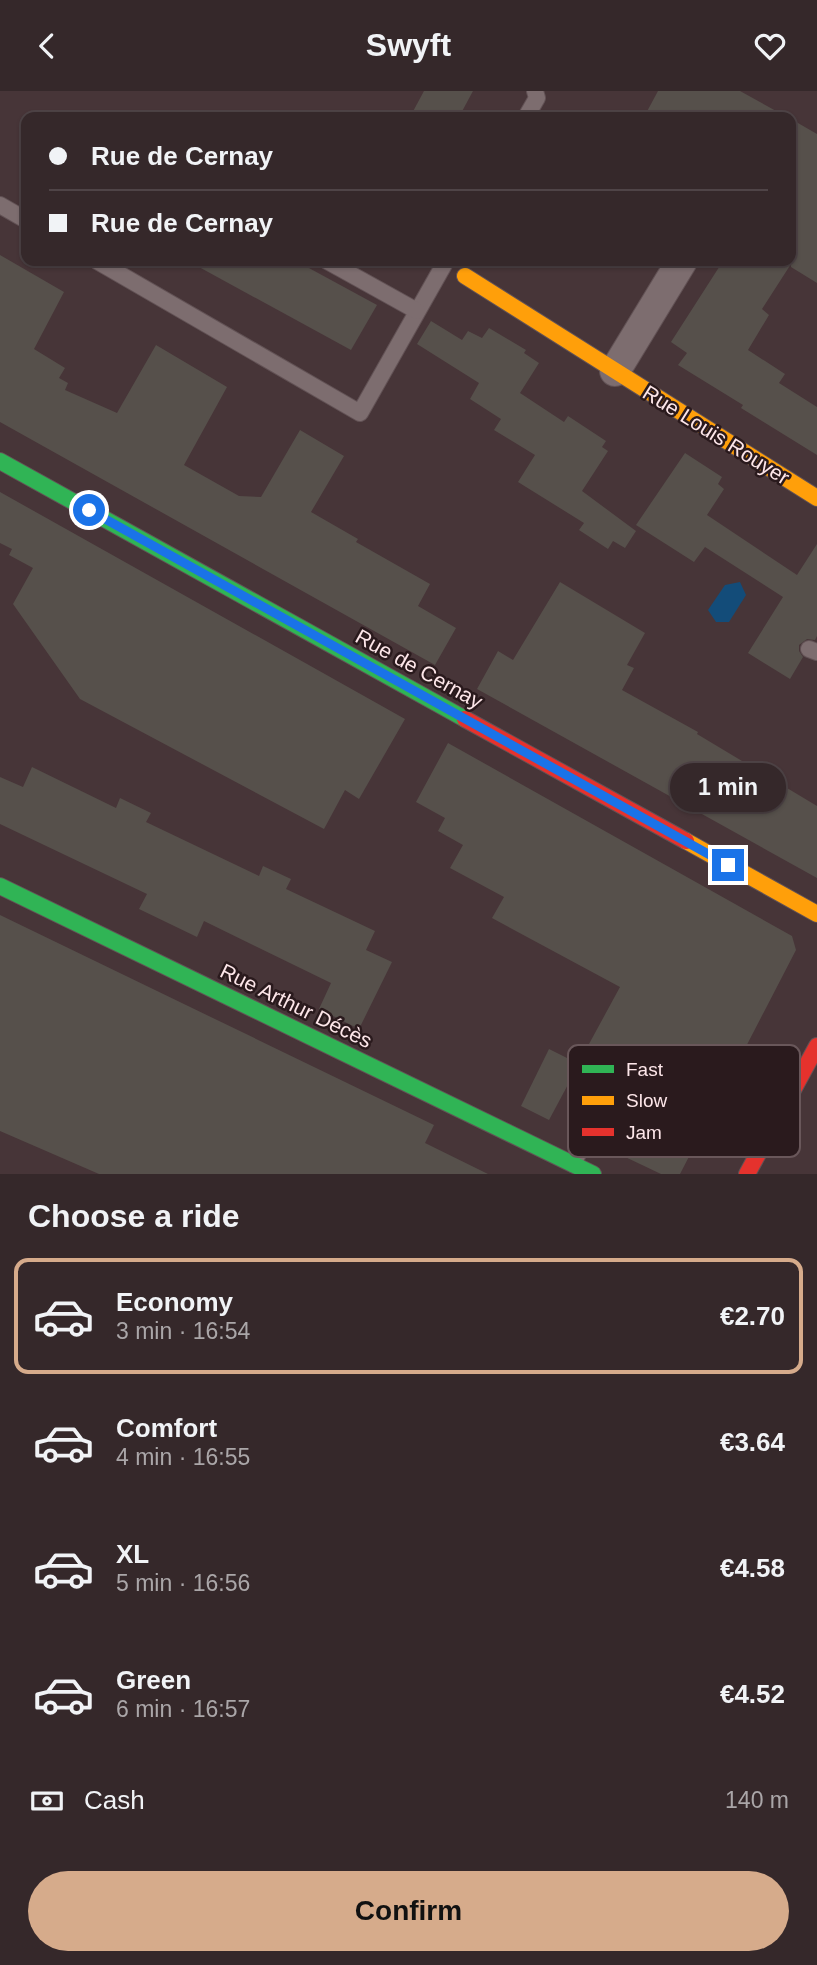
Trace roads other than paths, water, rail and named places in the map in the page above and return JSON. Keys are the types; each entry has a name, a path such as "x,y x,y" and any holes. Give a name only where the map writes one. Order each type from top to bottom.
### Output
{"street":[{"path":"615,371 679,266"},
{"name":"Rue Louis Rouyer","path":"465,276 817,498"},
{"name":"Rue de Cernay","path":"0,461 817,914"},
{"name":"Rue Arthur Décès","path":"0,886 593,1174"},
{"path":"800,1077 817,1046"},
{"path":"747,1174 756,1157"}],"lane":[{"path":"529,112 537,98 535,91"},
{"path":"0,205 21,217"},
{"path":"106,266 360,413 443,266"},
{"path":"336,266 417,311"},
{"path":"573,1164 576,1157"}],"water":[{"path":"740,582 746,595 729,622 716,622 708,610 725,585"}]}
